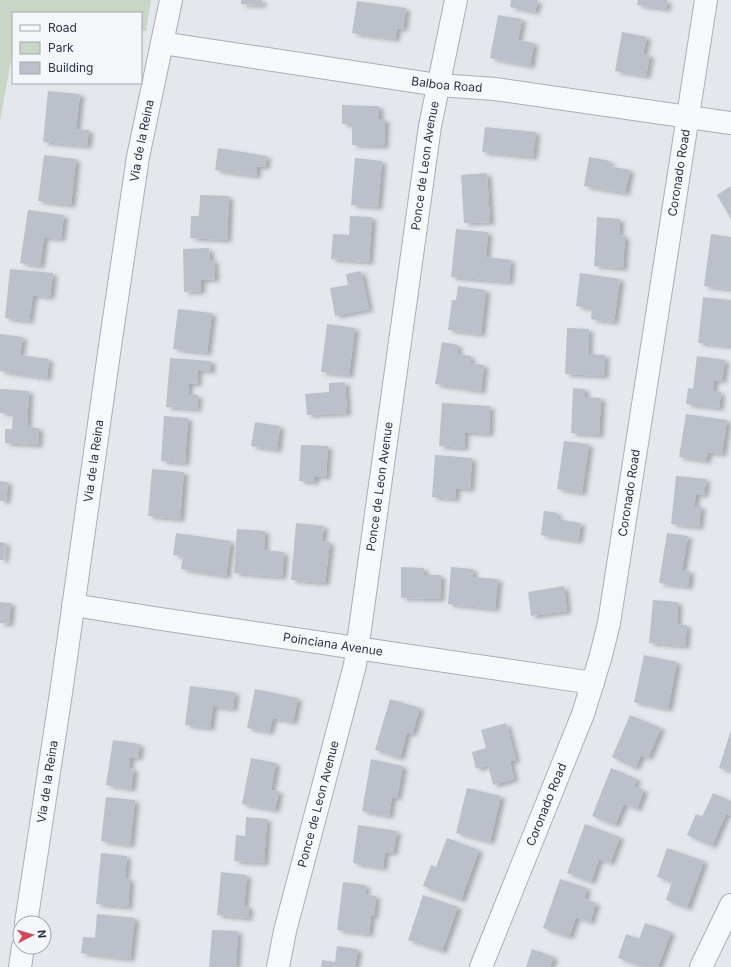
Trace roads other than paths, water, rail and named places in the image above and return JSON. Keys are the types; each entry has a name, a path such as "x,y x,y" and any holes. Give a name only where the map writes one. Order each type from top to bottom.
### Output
{"street":[{"name":"Via de la Reina","path":"27,915 61,693 110,339 138,157 171,0"},
{"name":"Ponce de Leon Avenue","path":"278,967 285,931 355,665 430,126 456,0"},
{"name":"Coronado Road","path":"481,967 584,714 609,623 706,0"},
{"name":"Balboa Road","path":"162,43 438,85 495,89 731,123"},
{"name":"Poinciana Avenue","path":"73,605 593,683"},
{"path":"701,967 731,905"},
{"path":"20,967 22,955"}]}
